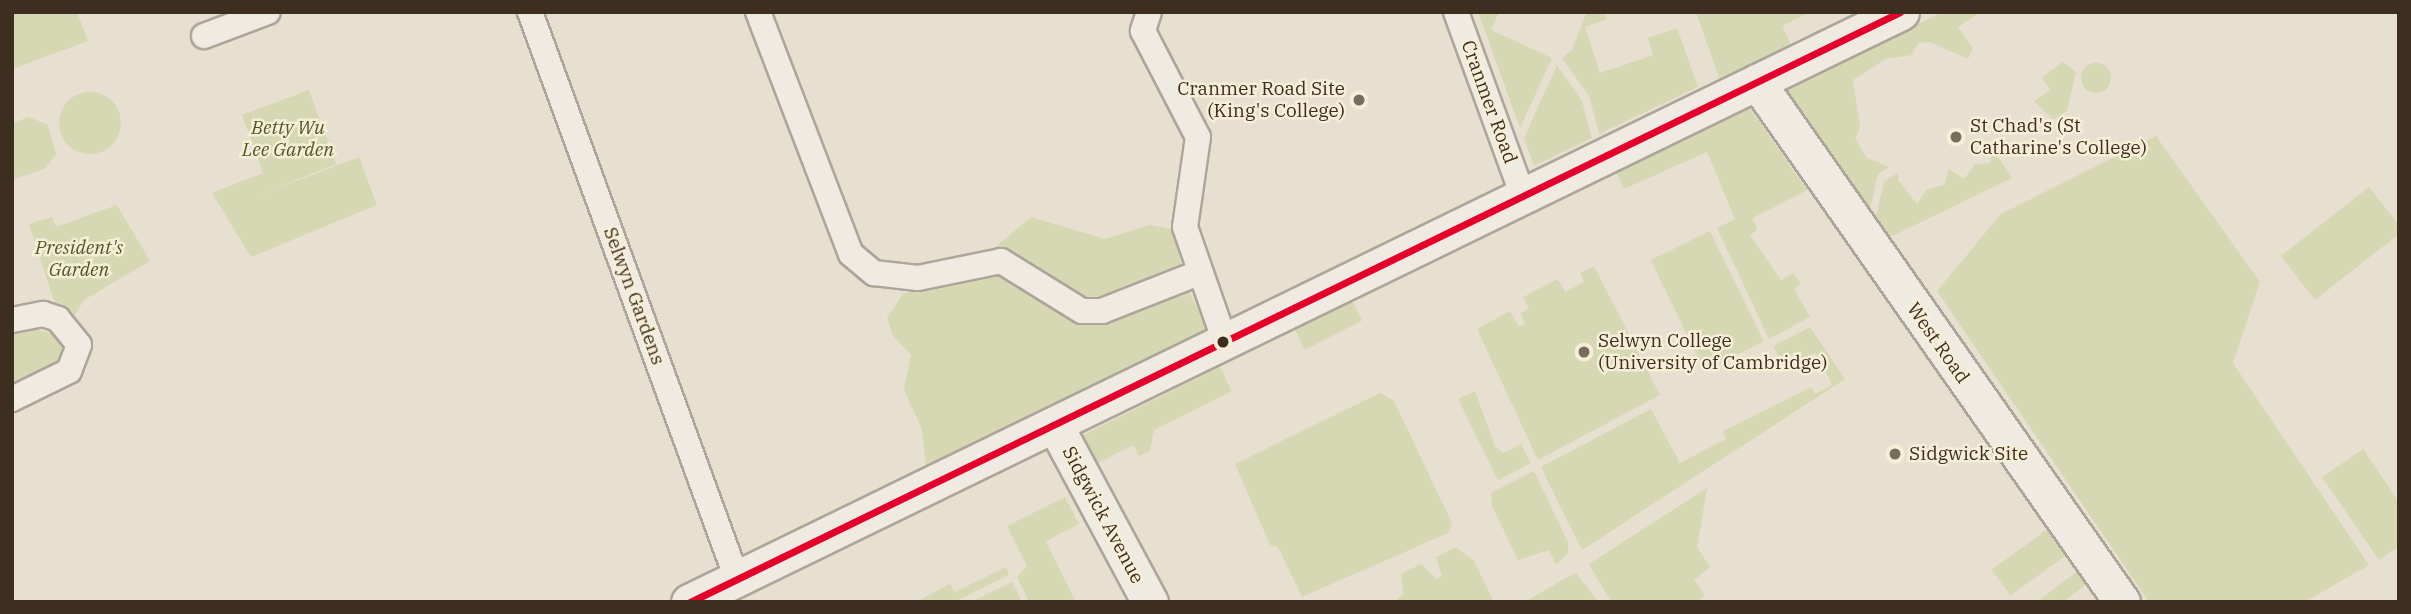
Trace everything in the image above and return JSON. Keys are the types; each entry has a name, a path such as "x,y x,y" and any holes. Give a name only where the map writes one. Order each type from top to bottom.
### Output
{"street":[{"path":"204,36 268,12"},
{"name":"Selwyn Gardens","path":"530,12 737,579"},
{"path":"758,12 851,254 874,273 918,278 1001,261 1082,311 1102,311 1196,274"},
{"path":"1149,12 1143,31 1198,137 1185,227 1196,274 1226,345"},
{"name":"Cranmer Road","path":"1456,12 1521,191"},
{"path":"689,602 1226,345 1521,191 1901,12"},
{"name":"West Road","path":"1757,82 2122,602"},
{"path":"12,320 43,314 58,319 79,345 69,370 12,399"},
{"name":"Sidgwick Avenue","path":"1056,427 1150,602"}],"green space":[{"path":"12,12 77,12 88,41 12,69"},
{"path":"1478,12 1499,12 1491,30 1552,58 1520,128"},
{"path":"1604,12 1607,19 1585,27 1600,73 1653,55 1648,38 1677,28 1698,87 1599,134 1589,96 1562,58 1572,50 1586,14"},
{"path":"1696,12 1811,12 1782,26 1792,47 1722,86"},
{"path":"1943,12 1980,12 1958,27 1973,48 1968,59 1930,42 1918,43 1912,55 1886,59 1853,80 1860,128 1855,139 1867,158 1889,167 1878,174 1869,214 1783,89"},
{"path":"2063,62 2076,72 2067,111 2053,120 2034,101 2050,90 2042,77"},
{"path":"2096,63 2107,67 2111,78 2107,89 2096,93 2085,89 2081,78 2085,67"},
{"path":"1557,65 1582,101 1592,138 1534,166 1524,138"},
{"name":"Betty Wu Lee Garden","path":"309,90 336,164 259,195 359,157 377,205 251,257 212,193 263,173 242,115"},
{"path":"90,92 102,94 112,101 119,111 119,135 112,145 102,152 90,154 78,152 68,145 61,135 59,123 61,111 68,101 78,94"},
{"path":"1747,104 1807,190 1753,218 1757,230 1750,235 1781,280 1793,273 1801,284 1794,289 1810,317 1769,339 1717,228 1735,219 1707,152 1624,189 1615,170"},
{"path":"29,117 48,125 56,154 46,168 12,180 12,123"},
{"path":"2156,136 2260,282 2233,363 2369,565 2305,602 2149,602 1937,291 2001,214"},
{"path":"1992,148 2012,178 1886,239 1875,222 1884,182 1899,172 1898,180 1917,204 1926,190 1944,185 1949,169 1964,179 1975,164 1990,163"},
{"path":"2369,187 2399,225 2399,234 2315,300 2281,256"},
{"name":"President's Garden","path":"117,205 150,261 84,300 73,318 56,307 29,224 52,217 56,227"},
{"path":"1031,217 1105,239 1149,225 1172,229 1188,290 1211,334 927,469 921,427 904,390 911,355 893,336 887,318 903,294 962,275"},
{"path":"1710,231 1764,342 1705,370 1651,260"},
{"path":"1594,266 1660,395 1538,460 1477,329 1510,311 1519,327 1525,323 1520,313 1529,309 1523,297 1558,279 1565,292 1584,282 1580,273"},
{"path":"1352,301 1362,321 1305,350 1295,330"},
{"path":"25,327 56,334 64,354 60,365 12,391 12,332"},
{"path":"1810,327 1845,379 1582,550 1541,467 1651,409 1680,463 1726,439 1723,431 1811,387 1815,394 1832,385 1816,353 1798,362 1793,354 1781,360 1773,346"},
{"path":"1220,367 1232,391 1154,430 1150,451 1139,456 1133,445 1094,465 1079,437"},
{"path":"1475,391 1495,446 1503,453 1521,444 1531,463 1498,480 1458,399"},
{"path":"1380,393 1394,401 1452,523 1448,533 1302,597 1278,547 1270,545 1235,464"},
{"path":"2363,449 2399,502 2399,546 2379,560 2322,477"},
{"path":"1534,471 1568,542 1568,554 1556,565 1549,550 1518,560 1492,506 1491,493"},
{"path":"1707,488 1697,547 1710,567 1694,580 1705,595 1698,602 1611,602 1589,564"},
{"path":"1065,497 1079,524 1046,541 1076,602 1029,602 1017,577 1027,566 1007,526"},
{"path":"2049,528 2068,554 2010,596 1992,570"},
{"path":"1456,547 1474,561 1494,602 1394,602 1404,594 1401,574 1421,564 1437,579 1442,576 1436,557"},
{"path":"1006,567 1009,575 954,602 916,602 950,584 955,592"},
{"path":"2080,569 2089,582 2063,602 2037,602"},
{"path":"1576,573 1599,602 1525,602 1566,578"},
{"path":"1012,582 1022,602 971,602"}],"transit line":[{"path":"690,602 1900,12"}],"place":[{"name":"Cranmer Road Site (King's College)","path":"1359,100"},
{"name":"St Chad's (St Catharine's College)","path":"1956,137"},
{"name":"Selwyn College (University of Cambridge)","path":"1584,352"},
{"name":"Sidgwick Site","path":"1895,454"}]}
